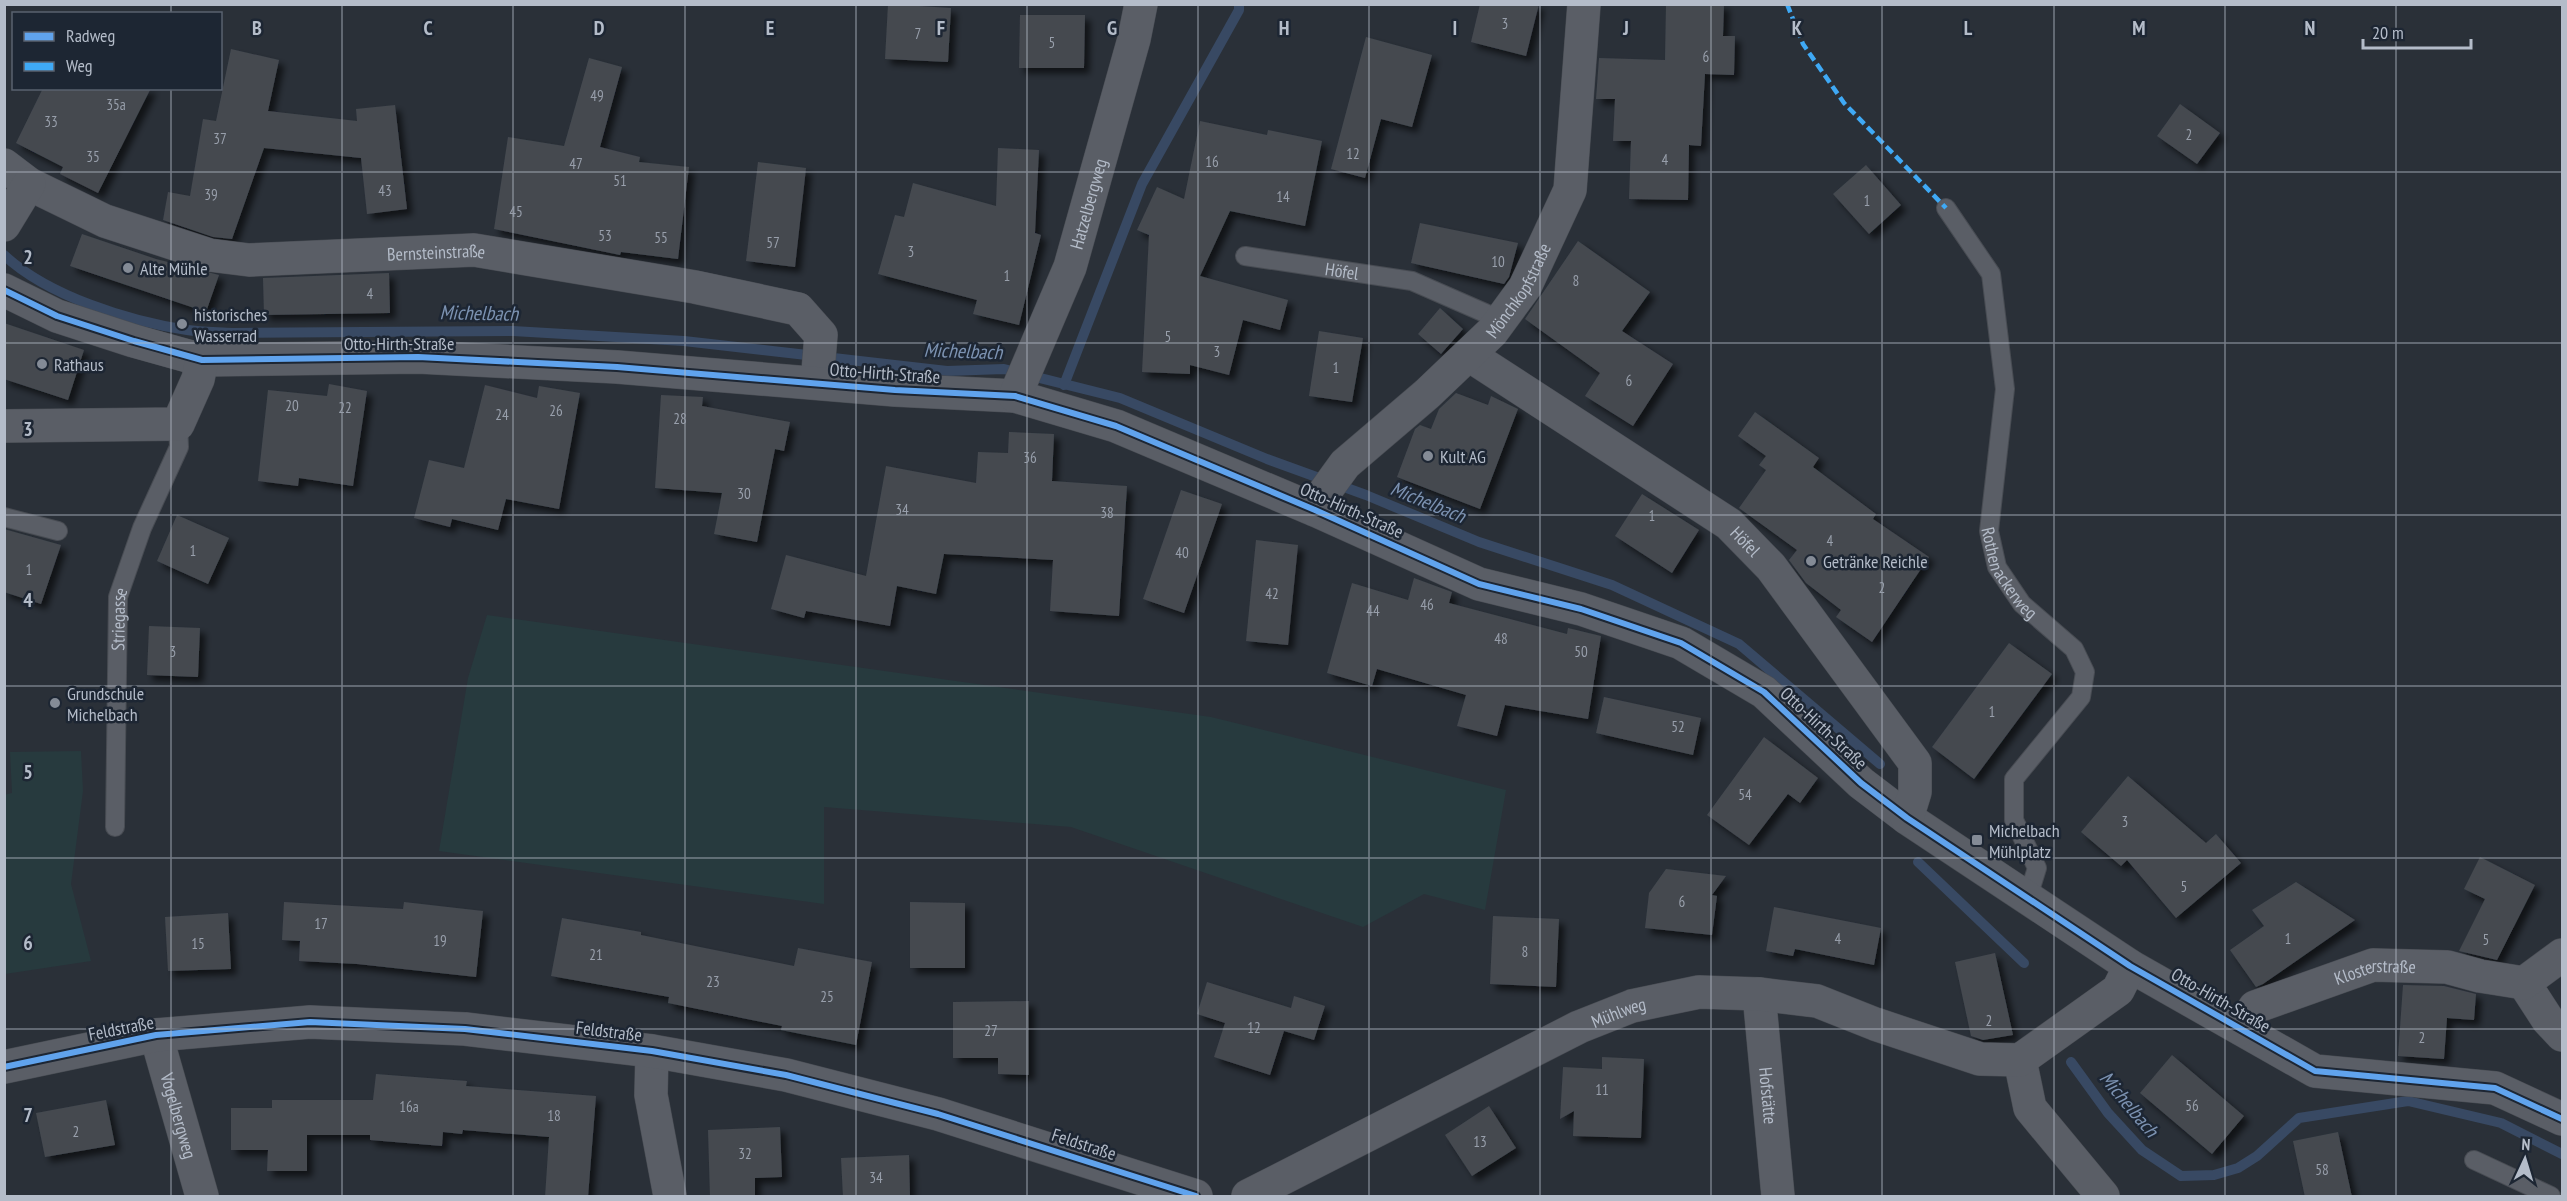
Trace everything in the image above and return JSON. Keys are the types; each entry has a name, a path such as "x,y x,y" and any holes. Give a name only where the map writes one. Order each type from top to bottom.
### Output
{"street":[{"name":"Hatzelbergweg","path":"1020,381 1070,267 1134,39 1141,4"},
{"name":"Mönchkopfstraße","path":"1320,502 1346,464 1428,394 1469,355 1502,320 1525,288 1570,190 1584,4"},
{"path":"4,225 17,175"},
{"name":"Bernsteinstraße","path":"17,175 105,221 209,255 249,260 474,250 695,287 798,309 821,334 818,376"},
{"name":"Otto-Hirth-Straße","path":"4,290 57,316 202,360 418,357 818,376 895,390 1020,381 1116,426 1320,502 1479,584 1581,609 1681,643 1764,692 1861,783 1907,818 2130,966 2314,1071 2495,1088 2562,1119"},
{"name":"Höfel","path":"1469,355 1729,524 1772,567 1915,763 1915,792 1907,818"},
{"path":"4,426 178,424 198,379 202,360"},
{"path":"2562,955 2524,983 2548,1020 2562,1035"},
{"name":"Klosterstraße","path":"2242,1029 2255,1007 2373,965 2446,967 2480,976 2524,983"},
{"path":"2103,1197 2030,1108 2020,1060 2118,990 2130,966"},
{"name":"Mühlweg","path":"1248,1197 1579,1027 1632,1006 1699,992 1759,994 1817,1001 1875,1024 1980,1059 2020,1060"},
{"name":"Hofstätte","path":"1759,994 1778,1197"},
{"name":"Feldstraße","path":"4,1067 156,1035 310,1022 465,1029 652,1051 786,1075 938,1114 1196,1197"},
{"name":"Vogelbergweg","path":"156,1035 202,1197"},
{"name":"Feldstraße","path":"652,1051 651,1095 670,1197"}],"lane":[{"name":"Rothenackerweg","path":"1946,208 1991,274 2005,389 1989,531 1997,567 2022,604 2074,649 2085,672 2081,697 2014,779 2014,820 2037,868 2028,897"},
{"name":"Höfel","path":"1245,256 1412,281 1502,320"},
{"name":"Striegasse","path":"115,827 118,597 142,528 179,447 178,424"},
{"path":"4,517 58,531"},
{"path":"2474,1160 2551,1197"}],"green space":[{"path":"487,615 1211,717 1506,790 1485,910 1424,894 1363,927 1071,827 824,807 824,904 439,851 468,678"},
{"path":"81,751 83,791 71,884 91,961 5,974 4,795 12,793 10,752"}],"building":[{"path":"888,4 951,8 948,62 885,59"},
{"path":"1480,4 1539,4 1526,56 1471,42"},
{"path":"1666,4 1724,4 1723,36 1735,36 1734,75 1705,74 1701,146 1689,145 1688,200 1629,199 1631,141 1613,141 1615,99 1596,99 1599,58 1665,60"},
{"path":"1020,15 1085,15 1084,68 1019,68"},
{"path":"1366,37 1432,55 1412,127 1381,119 1365,178 1331,169"},
{"path":"231,49 279,60 268,111 357,121 356,109 395,105 407,209 367,214 361,158 264,148 232,239 213,237 163,220 168,192 190,196 203,119 216,121"},
{"path":"589,58 622,67 600,147 640,157 639,162 689,167 678,259 621,252 620,255 494,229 508,137 564,146"},
{"path":"42,90 150,90 98,193 60,174 63,167 16,143"},
{"path":"2180,104 2220,133 2197,164 2157,136"},
{"path":"1200,121 1267,135 1268,130 1322,141 1305,226 1230,211 1200,276 1288,300 1280,330 1243,320 1229,375 1190,365 1190,374 1142,372 1149,235 1137,230 1157,187 1184,199"},
{"path":"998,148 1039,150 1035,233 1041,235 1019,325 973,314 977,300 878,274 895,215 904,217 913,183 996,206"},
{"path":"758,162 806,168 795,267 746,261"},
{"path":"1866,165 1901,205 1869,234 1833,194"},
{"path":"1420,223 1518,243 1509,277 1504,284 1411,263"},
{"name":"Alte Mühle","path":"82,234 156,259 219,275 206,312 70,266"},
{"path":"1578,241 1650,292 1622,331 1673,364 1633,426 1585,396 1600,373 1525,319"},
{"path":"389,273 390,313 264,315 263,278"},
{"path":"1440,308 1463,329 1441,354 1418,334"},
{"name":"Rathaus","path":"4,323 84,350 68,400 4,379"},
{"path":"1319,331 1363,338 1352,402 1309,396"},
{"path":"329,384 367,391 353,486 299,478 298,486 258,481 268,390 327,396"},
{"path":"485,385 537,398 539,386 580,393 559,509 506,499 498,530 452,519 450,527 414,518 429,460 464,468"},
{"path":"1456,393 1488,405 1491,396 1518,409 1480,509 1397,477 1415,429 1420,425 1431,429 1439,409"},
{"path":"661,395 703,397 702,406 790,422 784,451 775,449 757,542 714,534 722,493 655,488"},
{"path":"1755,412 1819,458 1813,467 1876,514 1873,519 1929,557 1872,642 1836,617 1841,610 1806,583 1789,560 1797,550 1739,508 1766,470 1759,465 1766,456 1738,436"},
{"path":"1009,432 1054,434 1052,481 1127,486 1119,616 1050,611 1053,560 944,554 936,594 897,586 890,626 806,611 804,618 771,609 786,555 866,576 886,466 976,483 978,452 1008,453"},
{"path":"1181,490 1222,504 1184,613 1143,599"},
{"path":"1642,494 1699,530 1672,573 1615,536"},
{"path":"177,515 229,538 208,584 157,561"},
{"path":"4,529 61,545 41,604 4,592"},
{"path":"1256,540 1298,545 1288,645 1246,641"},
{"path":"1414,578 1452,592 1449,603 1567,634 1568,628 1601,636 1588,719 1505,705 1497,736 1457,726 1466,695 1377,669 1372,686 1327,673 1352,583 1408,600"},
{"path":"149,626 200,628 198,677 147,675"},
{"path":"2009,643 2052,674 1974,779 1932,747"},
{"path":"1604,697 1701,718 1693,755 1596,733"},
{"path":"1764,737 1818,778 1800,803 1788,794 1749,845 1707,815"},
{"path":"2128,776 2206,843 2216,834 2241,863 2176,918 2127,860 2121,866 2081,832"},
{"path":"2480,857 2535,885 2497,960 2459,951 2485,899 2464,889"},
{"path":"1666,869 1726,876 1712,895 1717,896 1712,935 1645,928 1649,893"},
{"path":"2296,882 2355,920 2256,987 2230,950 2264,926 2252,910"},
{"path":"284,902 403,909 404,902 483,911 476,977 357,964 299,961 300,941 282,940"},
{"path":"910,902 965,903 965,968 910,968"},
{"path":"1774,907 1881,928 1874,965 1795,949 1793,956 1766,951"},
{"path":"228,913 231,969 168,971 165,917"},
{"path":"1493,916 1559,919 1556,987 1490,984"},
{"path":"562,918 641,932 641,935 794,966 798,948 872,962 856,1045 781,1030 782,1026 668,1003 669,997 551,976"},
{"path":"1995,953 2013,1035 1983,1040 1971,1036 1955,962"},
{"path":"1207,982 1291,1008 1294,996 1325,1006 1314,1040 1284,1031 1270,1075 1214,1057 1225,1023 1197,1014"},
{"path":"2403,985 2444,986 2476,994 2474,1020 2447,1018 2444,1059 2398,1056"},
{"path":"1029,1001 1029,1075 998,1074 998,1058 953,1058 953,1002"},
{"path":"2172,1055 2244,1116 2212,1154 2140,1093"},
{"path":"1602,1057 1644,1059 1641,1138 1573,1136 1574,1111 1560,1119 1563,1067 1602,1069"},
{"path":"376,1074 467,1081 466,1086 596,1096 588,1197 545,1197 549,1137 463,1130 462,1134 443,1132 442,1146 370,1140 370,1135 307,1135 307,1171 267,1171 268,1150 231,1150 231,1108 272,1108 272,1100 373,1100"},
{"path":"106,1100 115,1145 45,1157 36,1113"},
{"path":"1489,1106 1516,1148 1472,1176 1445,1135"},
{"path":"780,1127 782,1177 755,1178 755,1197 710,1197 708,1130"},
{"path":"2338,1132 2352,1197 2305,1197 2293,1141"},
{"path":"909,1155 910,1197 843,1197 841,1158"}],"waterway":[{"path":"1064,385 1142,184 1239,10 1239,4"},
{"name":"Michelbach","path":"4,255 43,283 90,304 140,320 187,330 233,333 513,331 684,341 947,371 1004,369 1120,398 1267,459 1366,495 1479,542 1612,585 1739,644 1880,764"},
{"name":"Michelbach","path":"1918,862 2024,963"},
{"name":"Michelbach","path":"2071,1062 2108,1113 2142,1150 2181,1176 2214,1175 2238,1168 2257,1156 2299,1118 2408,1101 2501,1123 2562,1154"}],"marked path":[{"path":"1787,4 1803,44 1844,103 1946,208"}],"cycle path":[{"path":"4,290 57,316 202,360 418,357 617,367 895,390 1015,396 1116,426 1315,510 1479,584 1581,609 1681,643 1764,692 1861,783 1907,818 2130,966 2315,1071 2495,1088 2562,1119"},
{"path":"4,1067 156,1035 310,1022 465,1029 652,1051 786,1075 938,1114 1196,1196"}],"place":[{"name":"Alte Mühle","path":"128,268"},
{"name":"historisches Wasserrad","path":"182,324"},
{"name":"Rathaus","path":"42,364"},
{"name":"Kult AG","path":"1428,456"},
{"name":"Getränke Reichle","path":"1811,561"},
{"name":"Grundschule Michelbach","path":"55,703"},
{"name":"Michelbach Mühlplatz","path":"1977,840"}]}
